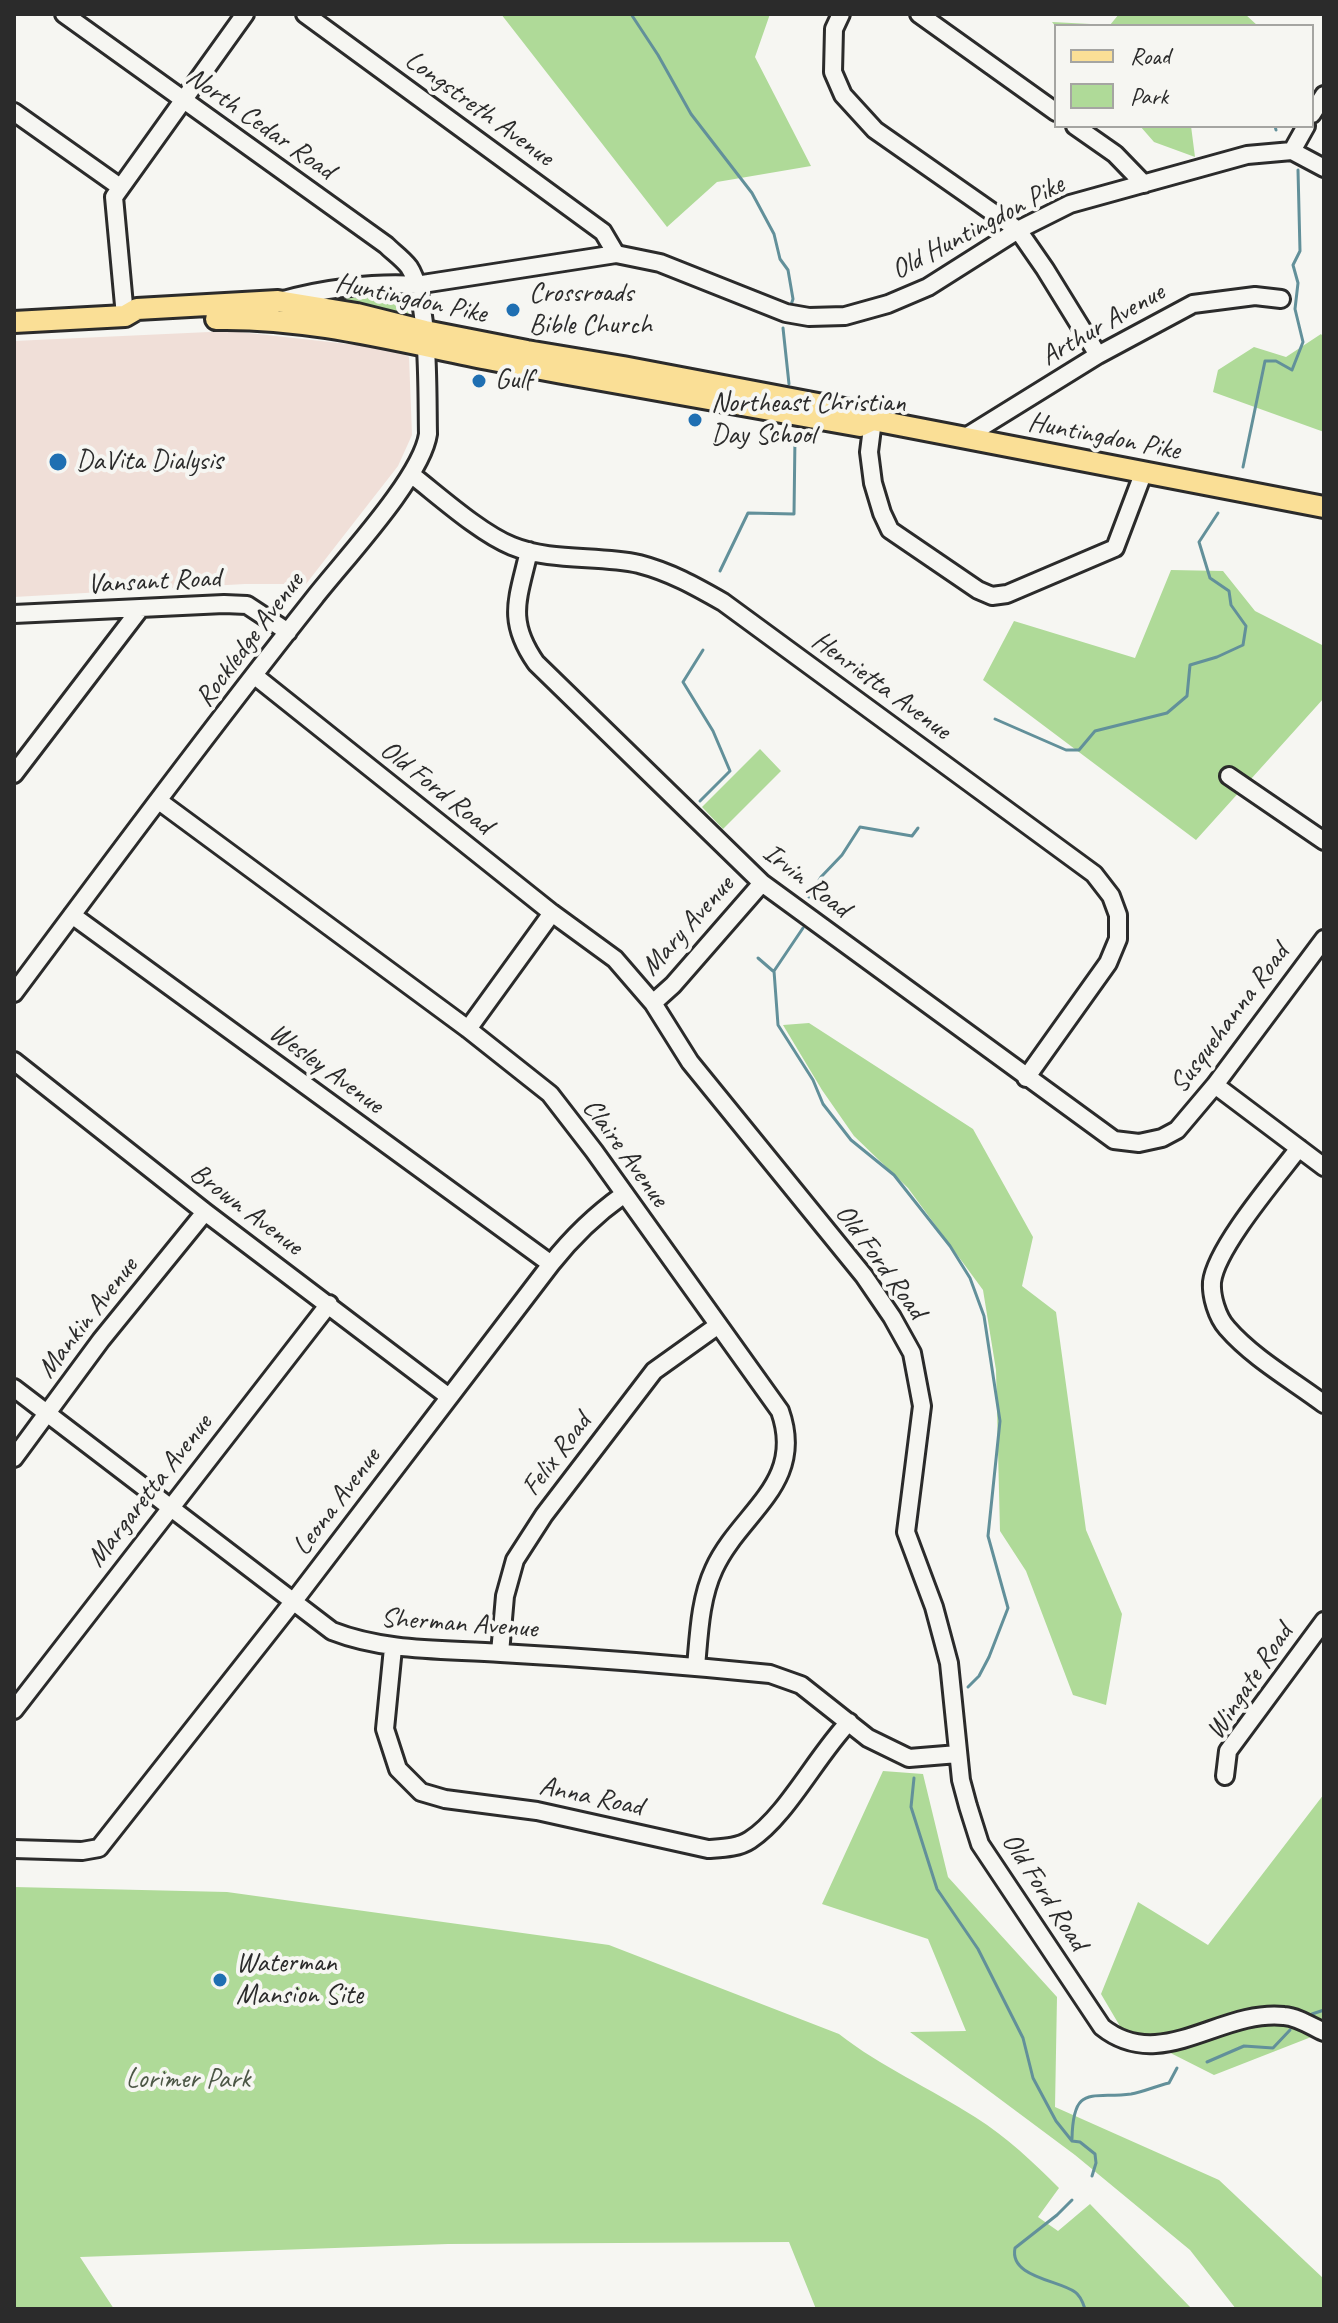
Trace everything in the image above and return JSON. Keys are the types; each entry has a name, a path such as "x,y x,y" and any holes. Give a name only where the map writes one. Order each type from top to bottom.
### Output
{"main road":[{"name":"Huntingdon Pike","path":"125,316 137,309 278,301 357,314 425,339"},
{"name":"Huntingdon Pike","path":"14,322 125,316 137,321 278,320 425,339 860,412 873,420 1324,507"}],"street":[{"name":"North Cedar Road","path":"64,14 181,101 386,245 409,267 416,285"},
{"path":"125,316 114,197 245,14"},
{"name":"Longstreth Avenue","path":"305,14 603,232 616,254"},
{"path":"841,14 834,29 833,72 843,95 875,130 1018,230 1098,355"},
{"path":"919,14 1054,111"},
{"path":"15,113 120,187"},
{"path":"1078,128 1115,154 1144,184"},
{"path":"1305,128 1292,151 1324,168"},
{"name":"Old Huntingdon Pike","path":"278,301 300,295 397,284 416,285 616,254 660,263 786,313 809,317 845,316 888,304 928,287 1018,230 1070,204 1247,155 1292,151"},
{"name":"Rockledge Avenue","path":"14,993 288,632 412,475 425,449 428,434 425,339 416,285"},
{"name":"Arthur Avenue","path":"964,438 1098,355 1193,304 1255,296 1281,299"},
{"path":"873,420 869,452 873,483 890,530 978,590 992,596 1007,594 1115,548 1143,474"},
{"name":"Henrietta Avenue","path":"412,475 511,546 529,551 638,564 679,577 723,602 1094,874 1111,896 1118,915 1118,939 1108,963 1026,1078"},
{"name":"Irvin Road","path":"529,551 517,604 516,625 530,654 762,883 1114,1140 1139,1143 1162,1138 1177,1130"},
{"name":"Vansant Road","path":"14,614 247,605 288,632"},
{"path":"14,774 140,609"},
{"name":"Old Ford Road","path":"255,676 552,913 615,959 653,1003 690,1062 864,1276 912,1353 922,1406 906,1532 934,1607 949,1663 958,1754 968,1806 980,1844 1102,2027 1118,2040 1150,2045 1244,2021 1282,2016 1295,2018 1324,2032"},
{"path":"1229,776 1324,841"},
{"name":"Claire Avenue","path":"159,801 468,1029 550,1094 780,1411 786,1427 786,1454 777,1481 726,1547 714,1568 700,1620 696,1667"},
{"name":"Mary Avenue","path":"653,1003 673,985 762,883"},
{"path":"468,1029 552,913"},
{"name":"Wesley Avenue","path":"72,915 551,1264"},
{"name":"Susquehanna Road","path":"1177,1130 1215,1085 1324,939"},
{"name":"Brown Avenue","path":"14,1061 205,1212 449,1397"},
{"path":"1215,1085 1324,1167"},
{"path":"1299,1148 1221,1254 1212,1283 1215,1306 1224,1325 1239,1341 1324,1404"},
{"name":"Leona Avenue","path":"14,1849 82,1851 99,1848 292,1603 551,1264 577,1232 623,1195"},
{"name":"Mankin Avenue","path":"14,1458 101,1340 205,1212"},
{"name":"Margaretta Avenue","path":"14,1710 329,1304"},
{"name":"Felix Road","path":"500,1653 505,1596 515,1560 544,1515 654,1371 717,1326"},
{"name":"Sherman Avenue","path":"14,1388 292,1603 332,1631 357,1641 393,1648 770,1674 801,1685 868,1738 909,1758 958,1754"},
{"name":"Wingate Road","path":"1225,1776 1228,1751 1324,1621"},
{"name":"Anna Road","path":"393,1648 385,1729 398,1769 421,1792 445,1799 537,1811 708,1849 748,1842 768,1826 849,1722"}],"shaded area":[{"path":"231,331 357,345 400,352 409,357 412,435 398,466 306,584 245,584 14,597 14,341"}],"green space":[{"path":"501,14 770,14 755,57 811,166 717,182 667,227"},
{"path":"1119,14 1245,14 1256,24 1111,24"},
{"path":"1142,128 1191,128 1195,157 1154,142"},
{"path":"403,289 409,316 314,297"},
{"path":"1321,334 1324,338 1324,432 1213,392 1218,370 1254,347 1286,357"},
{"path":"1171,570 1223,571 1255,611 1324,646 1324,698 1196,840 983,680 1014,621 1135,658"},
{"path":"760,749 781,771 723,829 702,807"},
{"path":"809,1023 973,1129 1033,1237 1022,1286 1056,1312 1086,1530 1122,1614 1106,1705 1073,1695 1026,1571 1000,1531 996,1370 983,1290 908,1188 854,1136 783,1025"},
{"path":"883,1771 923,1774 948,1877 1057,1997 1055,2107 1219,2180 1324,2279 1324,2309 1236,2309 1190,2250 1075,2155 910,2032 966,2031 928,1939 822,1904"},
{"path":"1324,1794 1324,2032 1214,2075 1121,2028 1101,1994 1138,1902 1208,1945"},
{"name":"Lorimer Park","path":"14,1887 227,1892 609,1945 839,2034 872,2057 975,2117 1009,2141 1059,2188 1038,2217 1058,2231 1090,2204 1192,2309 816,2309 789,2242 448,2244 80,2257 114,2309 14,2309"}],"waterway":[{"path":"631,14 691,114 752,193 774,234 780,259 788,270 793,299 791,305"},
{"path":"1243,467 1265,361 1276,361 1292,370 1303,342 1295,309 1298,283 1293,265 1300,251 1298,170"},
{"path":"783,328 789,384"},
{"path":"720,571 748,513 794,514 795,437"},
{"path":"995,719 1066,750 1079,750 1095,731 1167,713 1187,696 1190,665 1243,645 1246,626 1231,605 1229,591 1210,578 1199,542 1218,513"},
{"path":"700,801 730,771 713,731 683,682 703,650"},
{"path":"809,897 860,827 912,836 918,828"},
{"path":"803,928 774,971 778,1025 813,1080 823,1104 851,1140 894,1175 950,1246 970,1278 984,1316 1000,1421 988,1536 1008,1608 989,1657 979,1676 968,1687"},
{"path":"758,958 773,971"},
{"path":"914,1778 911,1807 937,1889 978,1949 1023,2038 1033,2078 1056,2121 1072,2141"},
{"path":"1312,2014 1324,2010"},
{"path":"1207,2062 1244,2046 1273,2048 1290,2030"},
{"path":"1072,2139 1073,2121 1081,2102 1095,2096 1136,2093 1169,2083 1177,2068"},
{"path":"1072,2141 1080,2142 1095,2154 1092,2176"},
{"path":"1072,2200 1015,2248 1015,2258 1027,2272 1075,2292 1085,2309"}],"place":[{"name":"Crossroads Bible Church","path":"513,310"},
{"name":"Gulf","path":"479,381"},
{"name":"Northeast Christian Day School","path":"695,420"},
{"name":"DaVita Dialysis","path":"58,462"},
{"name":"Waterman Mansion Site","path":"220,1980"}]}
